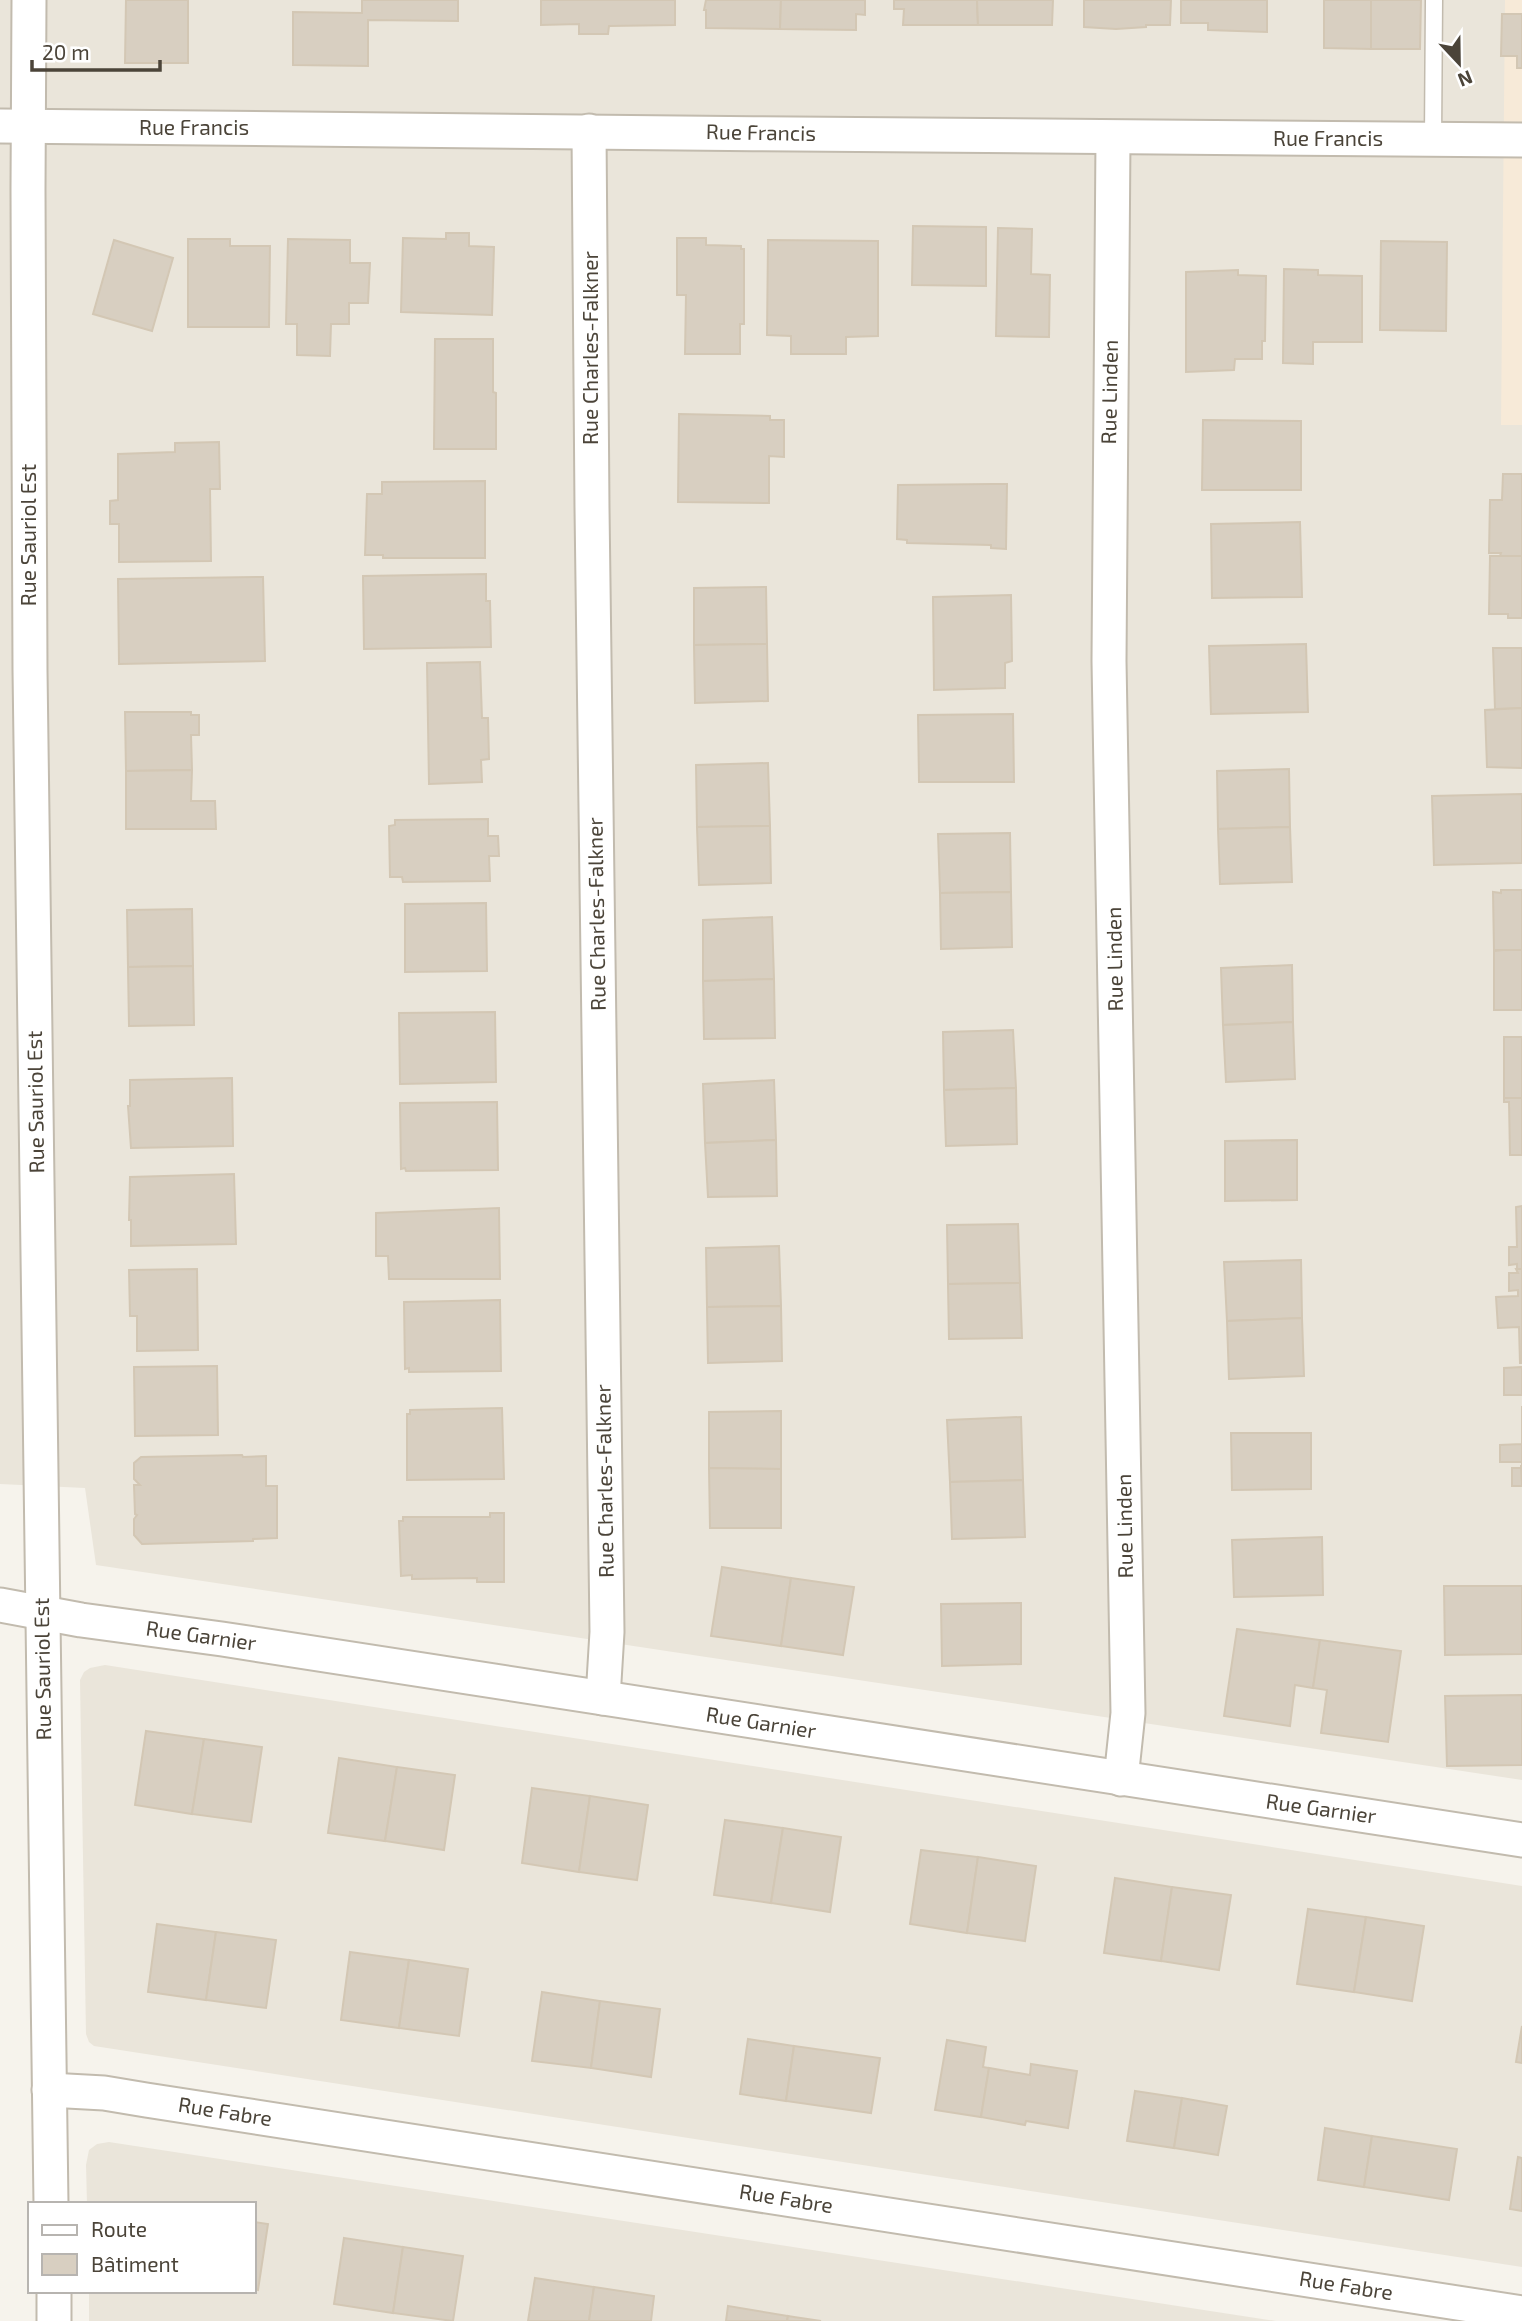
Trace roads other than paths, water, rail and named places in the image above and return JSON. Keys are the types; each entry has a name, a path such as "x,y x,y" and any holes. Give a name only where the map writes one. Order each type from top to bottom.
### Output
{"street":[{"name":"Rue Sauriol Est","path":"29,0 14,126 30,670 51,2202"},
{"name":"Rue Francis","path":"14,126 1522,140"},
{"name":"Rue Charles-Falkner","path":"589,131 607,1632 603,1698"},
{"name":"Rue Linden","path":"1113,138 1108,648 1128,1713 1121,1779"},
{"name":"Rue Garnier","path":"0,1605 1522,1840"},
{"name":"Rue Fabre","path":"49,2090 146,2100 1522,2313"},
{"path":"54,2293 54,2321"}],"lane":[{"path":"1433,139 1434,0"}]}
